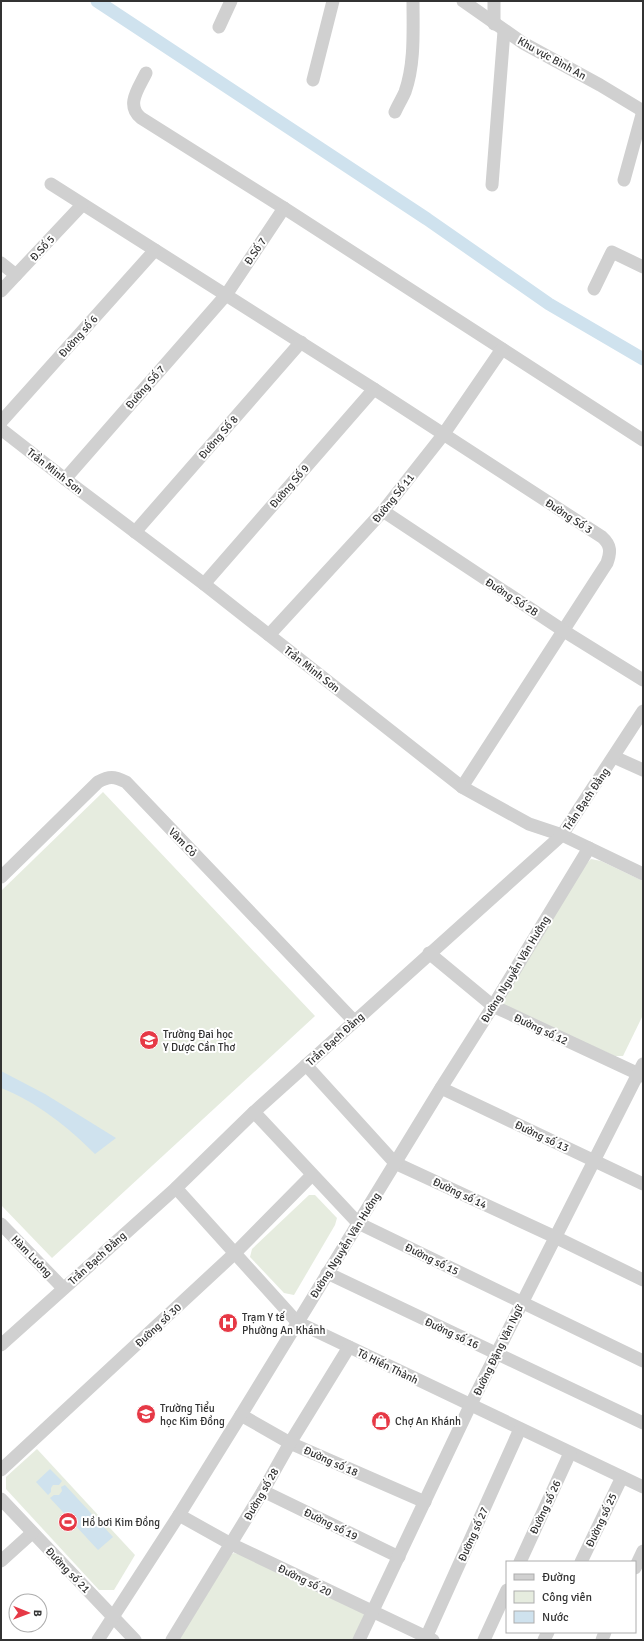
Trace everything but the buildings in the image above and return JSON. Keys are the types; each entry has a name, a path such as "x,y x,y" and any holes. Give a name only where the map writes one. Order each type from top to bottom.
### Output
{"street":[{"path":"218,27 231,1"},
{"path":"313,80 333,1"},
{"path":"395,112 404,94 409,69 413,36 413,1"},
{"name":"Khu vực Bình An","path":"463,1 523,43 600,85 643,111"},
{"path":"492,185 499,27 494,1"},
{"path":"146,73 134,99 133,108 135,113 643,440"},
{"path":"624,180 643,111"},
{"path":"51,184 374,388 443,435"},
{"name":"Đ.Số 5","path":"1,291 82,204"},
{"name":"Đ.Số 7","path":"226,295 284,208"},
{"name":"Đường số 6","path":"1,422 155,250"},
{"path":"594,290 612,252 643,267"},
{"path":"1,263 16,275"},
{"name":"Đường Số 7","path":"65,480 226,295"},
{"name":"Đường Số 8","path":"135,532 301,342"},
{"name":"Đường Số 11","path":"269,635 383,512 443,435 502,349"},
{"name":"Đường Số 9","path":"204,584 374,388"},
{"name":"Trần Minh Sơn","path":"1,429 65,480 204,584 462,787 529,824 562,835 643,874"},
{"name":"Đường Số 3","path":"443,435 608,542 610,549 607,563 564,631"},
{"name":"Đường Số 2B","path":"383,512 564,631 643,680"},
{"path":"462,787 564,631"},
{"name":"Trần Bạch Đằng","path":"1,1345 176,1188 254,1112 354,1021 562,835 643,711"},
{"path":"614,757 643,770"},
{"name":"Vàm Cỏ","path":"1,877 98,782 107,777 118,778 126,782 354,1021"},
{"name":"Đường Nguyễn Văn Hưởng","path":"98,1640 241,1416 327,1273 589,848"},
{"name":"Đường số 12","path":"429,953 493,1006 642,1071"},
{"name":"Đường số 14","path":"306,1065 395,1163 555,1237 643,1280"},
{"name":"Đường Đặng Văn Ngữ","path":"359,1640 470,1406 521,1303 595,1161 614,1120 642,1071"},
{"name":"Đường số 13","path":"441,1088 643,1184"},
{"name":"Đường số 15","path":"254,1112 358,1223 643,1361"},
{"name":"Đường số 30","path":"1,1470 236,1253 312,1175"},
{"name":"Tô Hiến Thành","path":"176,1188 297,1322 470,1406 643,1487"},
{"name":"Hàm Luông","path":"1,1224 63,1288"},
{"name":"Đường số 16","path":"327,1273 643,1422"},
{"name":"Đường số 28","path":"172,1640 264,1491 290,1443 348,1347"},
{"name":"Đường số 18","path":"241,1416 290,1443 424,1502"},
{"name":"Đường số 27","path":"428,1639 520,1429"},
{"name":"Đường số 26","path":"520,1561 570,1453"},
{"name":"Đường số 25","path":"581,1561 622,1477"},
{"name":"Đường số 19","path":"264,1491 399,1557"},
{"name":"Đường số 21","path":"1,1499 135,1640"},
{"name":"Đường số 20","path":"179,1515 231,1544 428,1639"},
{"path":"1,1561 32,1533"},
{"path":"636,1566 643,1551"},
{"path":"484,1640 506,1592"}],"green space":[{"path":"103,792 315,1016 52,1258 1,1205 1,891"},
{"path":"591,859 601,861 643,881 643,1015 623,1056 615,1056 507,1008 500,1001 587,863"},
{"path":"309,1195 315,1195 337,1218 335,1225 294,1295 284,1293 250,1257 252,1249"},
{"path":"37,1449 135,1555 114,1590 99,1590 6,1489 6,1477"},
{"path":"234,1553 245,1556 362,1612 366,1617 357,1640 178,1640 230,1555"}],"water":[{"path":"1,1071 45,1094 116,1138 95,1154 74,1134 51,1116 27,1100 1,1088"},
{"path":"50,1469 62,1481 59,1485 53,1485 51,1492 48,1495 36,1482"},
{"path":"65,1485 113,1537 98,1550 50,1498 54,1495 59,1495 62,1491 61,1487"}],"waterway":[{"path":"97,1 427,219 549,304 643,359"}],"place":[{"name":"Trường Đại học Y Dược Cần Thơ","path":"149,1040"},
{"name":"Trạm Y tế Phường An Khánh","path":"228,1323"},
{"name":"Trường Tiểu học Kim Đồng","path":"146,1414"},
{"name":"Chợ An Khánh","path":"381,1421"},
{"name":"Hồ bơi Kim Đồng","path":"68,1522"}]}
